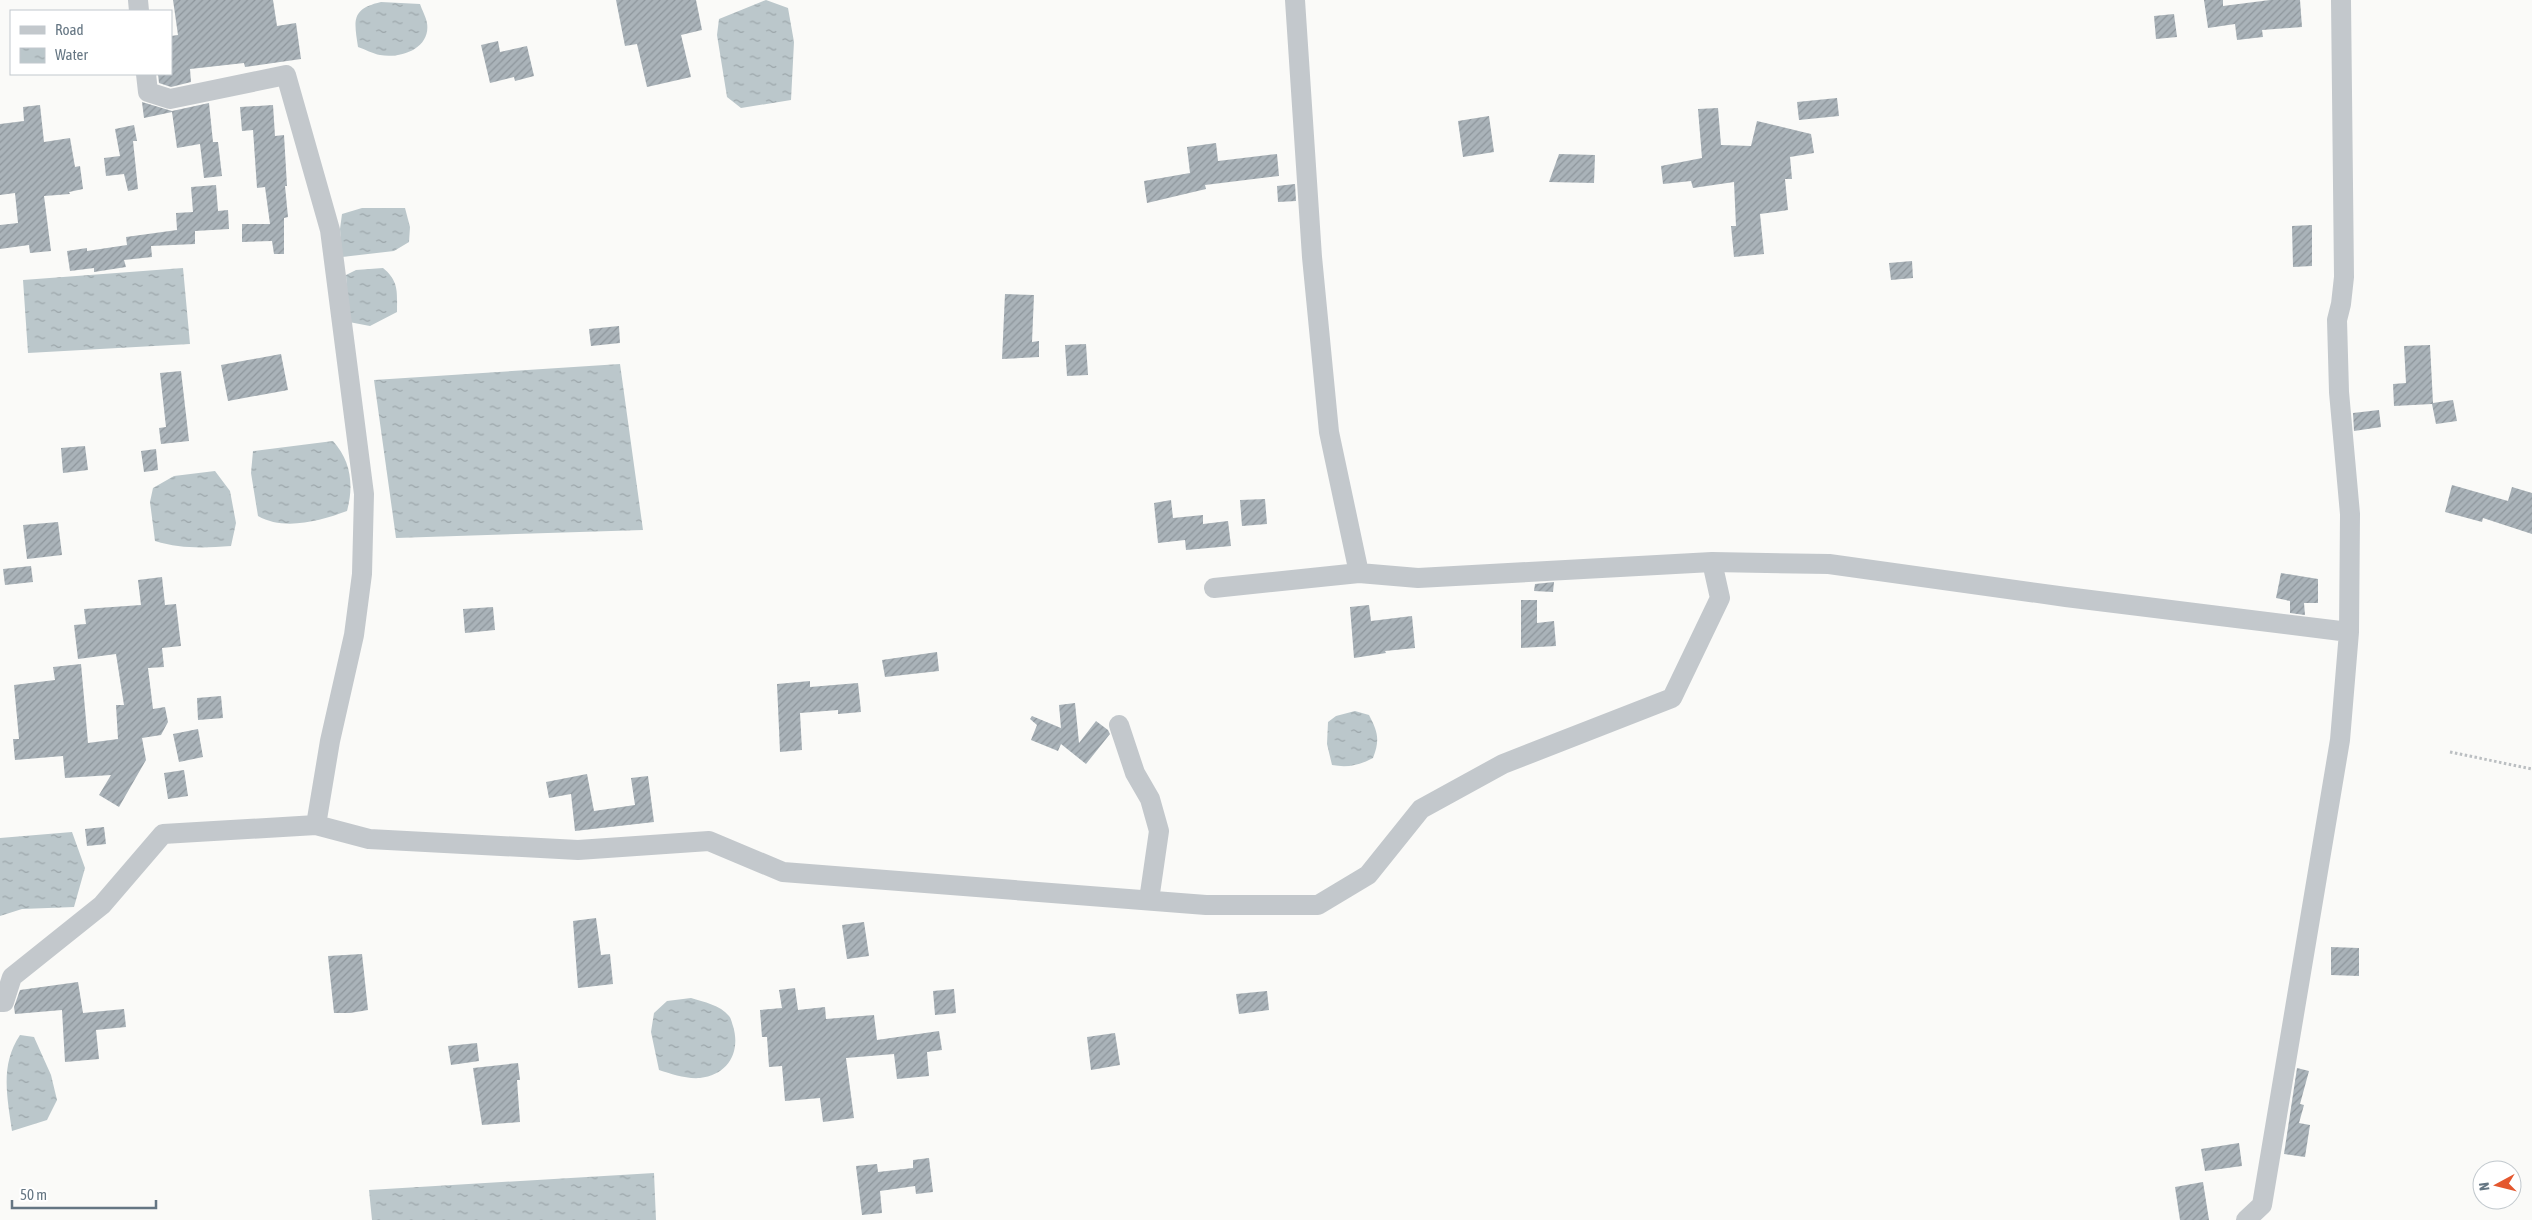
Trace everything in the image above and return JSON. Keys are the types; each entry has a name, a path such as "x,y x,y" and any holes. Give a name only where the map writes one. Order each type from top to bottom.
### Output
{"street":[{"path":"1295,0 1312,257 1329,432 1359,573"},
{"path":"2246,1220 2262,1205 2340,740 2349,632 2350,514 2339,392 2337,320 2344,277 2341,0"},
{"path":"146,75 148,92 170,99 286,75 330,230 364,494 362,574 354,635 330,741 316,825"},
{"path":"0,1002 4,1002 12,978 102,905 162,834 316,825 369,838 578,850 709,841 784,872 1206,905 1318,905 1368,875 1421,809 1503,764 1672,698 1720,598 1712,562"},
{"path":"1214,588 1359,573 1418,578 1712,562 1830,564 2066,597 2349,632"},
{"path":"1119,725 1135,774 1150,799 1159,831 1149,900"}],"path":[{"path":"2450,752 2532,769"}],"water":[{"path":"766,0 788,8 794,42 791,100 741,108 727,97 717,35 719,19"},
{"path":"381,2 420,4 427,23 427,32 424,39 413,50 388,56 358,47 356,23 359,12 364,8"},
{"path":"362,208 405,208 410,227 409,242 394,251 342,257 340,229 342,214"},
{"path":"183,268 190,344 28,353 23,280"},
{"path":"383,268 392,278 396,287 397,312 370,326 349,322 346,275 356,270"},
{"path":"620,364 643,530 396,538 374,380"},
{"path":"333,441 344,457 349,474 350,492 347,511 314,521 290,524 268,521 258,516 251,473 253,451"},
{"path":"215,471 230,491 236,523 231,546 193,547 155,541 150,502 153,488 174,476"},
{"path":"1355,711 1369,715 1374,726 1377,746 1373,758 1354,765 1332,765 1327,744 1328,722 1336,716"},
{"path":"72,832 85,868 74,907 22,909 0,916 0,838"},
{"path":"691,998 712,1004 725,1012 731,1019 735,1036 733,1053 725,1067 710,1076 700,1078 684,1077 659,1070 651,1032 654,1013 667,1001"},
{"path":"20,1035 34,1037 51,1075 57,1100 47,1120 12,1131 7,1093 7,1069 14,1046"},
{"path":"654,1173 656,1220 372,1220 369,1190"}],"building":[{"path":"173,0 273,0 277,26 296,23 301,59 245,67 244,63 190,69 191,82 171,87 159,83 158,75 172,75 172,36 178,35"},
{"path":"616,0 696,0 702,30 681,35 691,77 647,87 637,44 625,46"},
{"path":"2204,0 2223,0 2223,6 2270,0 2300,0 2302,27 2262,30 2263,37 2237,40 2235,24 2208,28"},
{"path":"2174,14 2177,37 2156,39 2154,16"},
{"path":"498,41 500,52 527,46 534,76 515,81 514,77 490,83 481,45"},
{"path":"1837,98 1839,116 1799,120 1797,102"},
{"path":"142,102 172,111 209,103 213,142 218,142 222,176 204,178 200,144 177,148 172,112 144,118"},
{"path":"40,105 44,142 70,138 75,167 80,166 83,189 69,192 70,194 44,196 51,251 30,253 29,245 0,249 0,225 18,223 15,193 0,195 0,124 24,121 23,107"},
{"path":"273,105 275,136 284,135 288,217 284,218 284,254 274,254 272,241 242,242 242,224 270,224 265,187 257,188 253,130 242,131 240,107"},
{"path":"1718,108 1721,145 1751,146 1757,121 1811,134 1814,153 1790,157 1792,179 1785,179 1788,210 1760,214 1764,254 1734,257 1731,226 1736,226 1734,182 1693,188 1691,181 1663,184 1661,166 1702,158 1698,109"},
{"path":"1489,116 1494,152 1463,157 1458,121"},
{"path":"134,125 137,141 133,141 138,189 128,191 124,174 106,176 104,158 120,156 115,129"},
{"path":"1216,143 1218,161 1277,154 1279,176 1205,185 1206,189 1147,203 1144,181 1190,173 1187,147"},
{"path":"1559,154 1595,155 1594,183 1549,182"},
{"path":"1295,184 1296,201 1278,202 1277,186"},
{"path":"216,185 218,211 228,210 229,229 195,231 195,244 151,246 152,257 124,260 126,267 94,272 94,268 70,271 67,251 87,248 87,251 127,245 126,237 177,230 176,213 193,212 191,187"},
{"path":"2312,225 2312,266 2293,267 2292,226"},
{"path":"1912,261 1913,278 1891,280 1889,263"},
{"path":"1005,294 1034,295 1032,342 1039,341 1039,357 1002,359"},
{"path":"619,326 620,343 591,346 589,329"},
{"path":"1086,344 1088,375 1067,376 1065,345"},
{"path":"2430,345 2433,403 2453,400 2457,421 2436,424 2432,404 2394,406 2393,384 2406,383 2404,346"},
{"path":"281,354 288,390 228,401 221,365"},
{"path":"181,371 189,441 161,444 159,428 166,427 160,373"},
{"path":"2379,410 2381,427 2354,431 2353,413"},
{"path":"85,446 88,470 63,473 61,448"},
{"path":"156,449 158,470 144,472 141,451"},
{"path":"2452,485 2508,501 2512,487 2532,493 2532,534 2483,518 2482,522 2445,512"},
{"path":"1265,499 1267,524 1242,526 1240,500"},
{"path":"1171,500 1173,518 1203,515 1203,524 1228,521 1231,546 1186,550 1185,540 1158,543 1154,503"},
{"path":"58,522 62,555 27,559 23,525"},
{"path":"31,566 33,582 5,585 3,569"},
{"path":"2281,573 2318,579 2318,603 2304,603 2305,615 2290,613 2290,601 2276,598"},
{"path":"162,577 165,605 176,604 181,646 162,648 164,667 148,668 153,709 165,707 168,722 161,735 142,738 146,760 119,807 99,795 111,775 65,778 63,756 15,760 13,739 19,739 14,685 55,680 53,667 81,664 88,743 118,739 116,705 124,705 116,654 78,659 74,625 86,624 84,609 141,605 138,580"},
{"path":"1554,582 1553,592 1534,591 1535,584"},
{"path":"1521,600 1537,600 1537,623 1554,621 1556,646 1521,648"},
{"path":"1369,605 1371,621 1412,616 1415,648 1385,651 1386,653 1354,658 1350,607"},
{"path":"493,607 495,630 465,633 463,609"},
{"path":"937,652 939,671 885,677 882,660"},
{"path":"810,681 810,687 858,683 861,712 838,714 838,710 800,713 802,750 780,752 777,684"},
{"path":"221,696 223,718 198,720 197,698"},
{"path":"1075,703 1079,743 1096,721 1108,730 1110,734 1086,764 1061,744 1058,751 1031,740 1037,725 1030,719 1032,716 1061,728 1059,705"},
{"path":"198,729 203,757 179,762 173,734"},
{"path":"184,770 188,796 168,799 164,773"},
{"path":"587,774 594,811 635,805 631,778 648,776 654,822 575,831 571,794 549,798 546,782"},
{"path":"104,827 106,844 87,846 85,829"},
{"path":"596,918 601,955 610,954 613,984 578,988 573,921"},
{"path":"864,922 869,956 847,959 842,925"},
{"path":"2331,947 2359,948 2359,976 2331,975"},
{"path":"362,954 368,1010 334,1013 328,956"},
{"path":"78,982 83,1013 124,1009 126,1027 96,1030 99,1059 65,1062 62,1010 15,1014 14,1007 20,990"},
{"path":"795,988 798,1010 825,1007 826,1019 874,1015 877,1040 939,1031 942,1050 927,1052 929,1076 897,1079 894,1054 846,1058 854,1118 823,1122 820,1098 785,1101 782,1066 769,1067 767,1037 762,1037 760,1010 782,1008 779,990"},
{"path":"954,989 956,1013 935,1015 933,991"},
{"path":"1267,991 1269,1010 1239,1014 1236,994"},
{"path":"1115,1033 1120,1065 1091,1070 1087,1037"},
{"path":"477,1043 479,1061 451,1065 448,1046"},
{"path":"518,1063 520,1080 517,1080 520,1122 482,1125 473,1068"},
{"path":"2297,1068 2309,1071 2300,1104 2304,1105 2299,1123 2310,1125 2305,1157 2284,1154"},
{"path":"2239,1143 2242,1166 2205,1171 2201,1149"},
{"path":"929,1158 933,1192 916,1194 915,1186 880,1191 882,1213 862,1215 856,1166 877,1164 878,1172 913,1168 913,1160"},
{"path":"2203,1182 2209,1220 2180,1220 2175,1187"}]}
